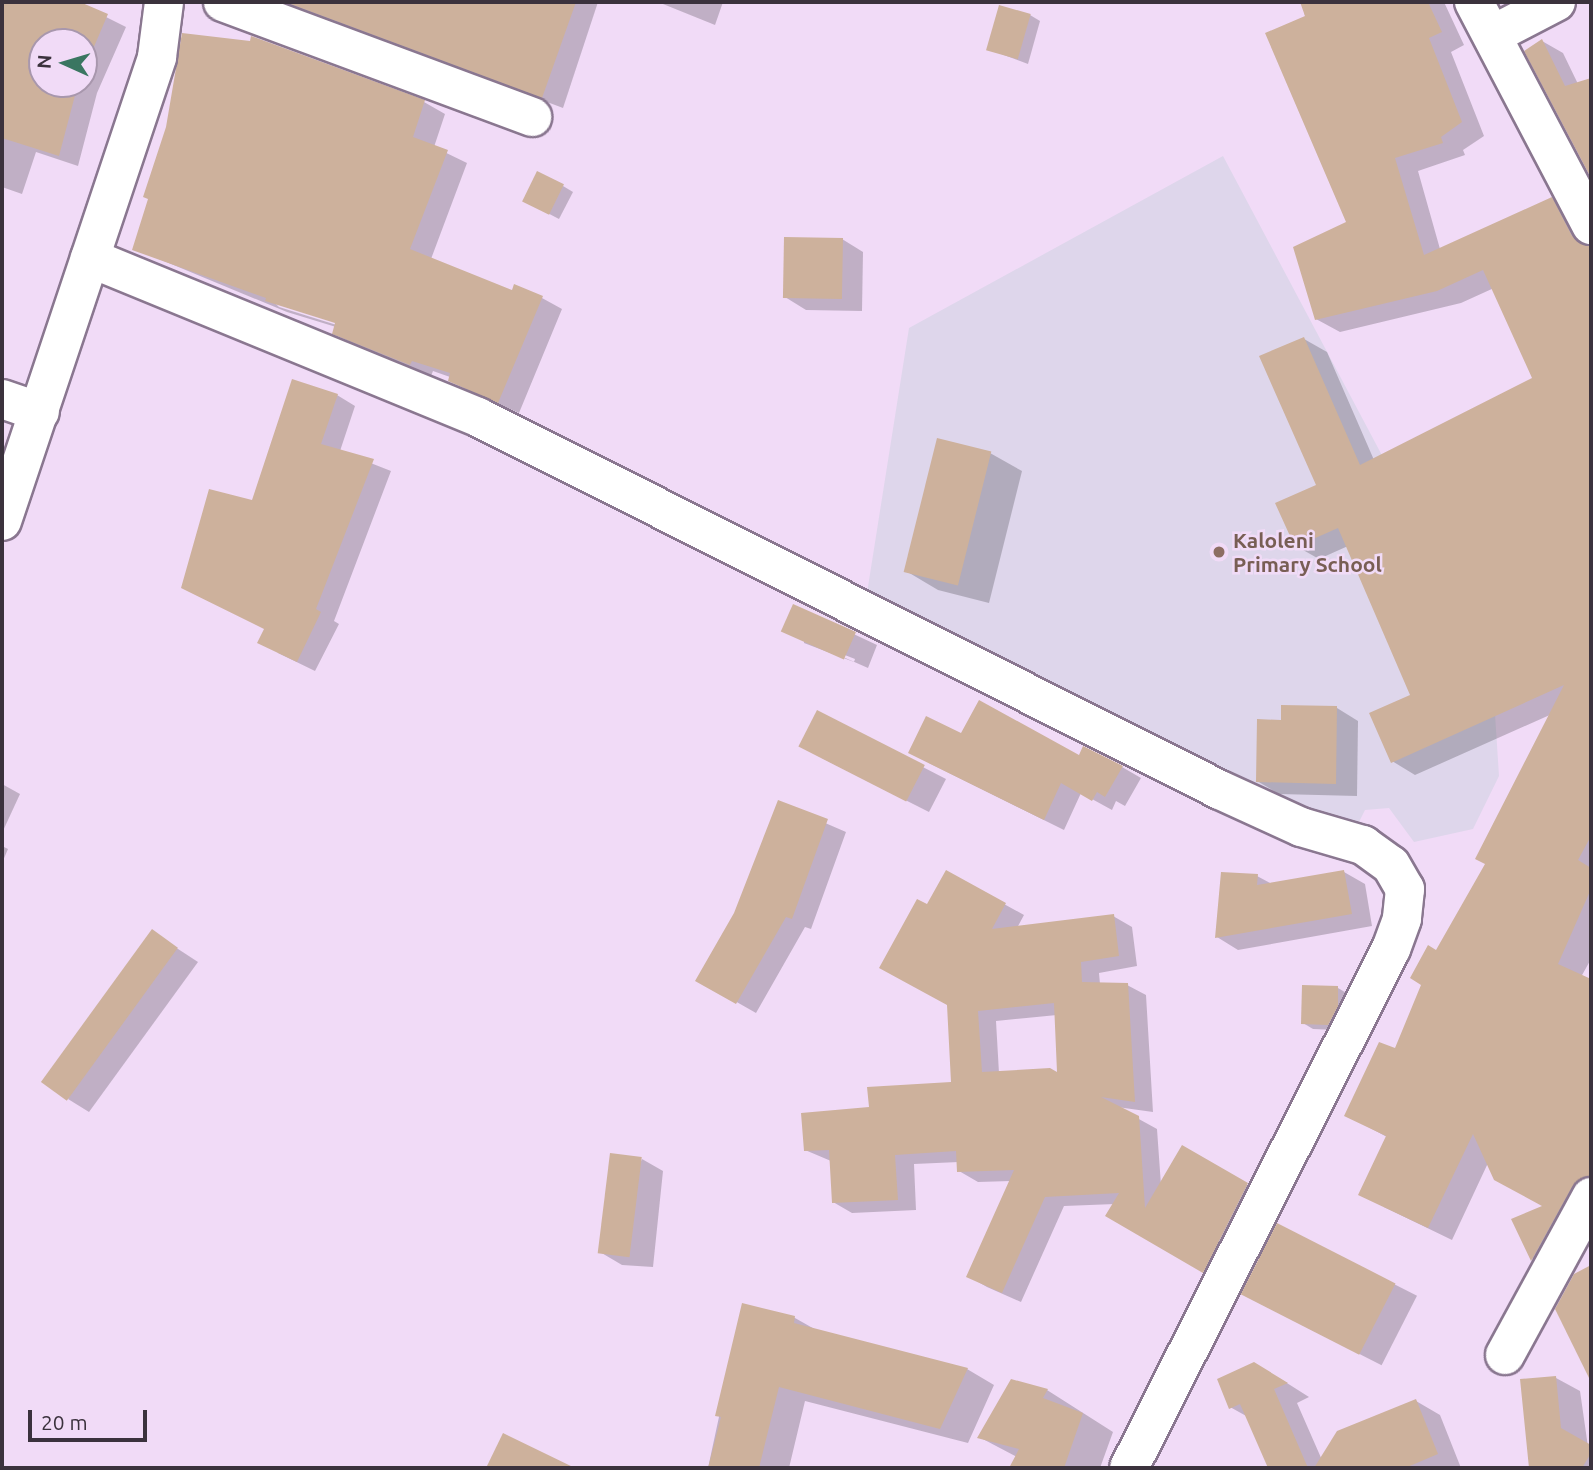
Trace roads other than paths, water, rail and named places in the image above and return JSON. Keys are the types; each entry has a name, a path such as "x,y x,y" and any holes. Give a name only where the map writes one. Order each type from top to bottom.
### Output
{"street":[{"path":"2,521 157,57 164,2"},
{"path":"223,2 532,117"},
{"path":"1474,2 1591,225"},
{"path":"1492,35 1556,2"},
{"path":"90,258 478,417 1220,790 1301,827 1363,845 1391,864 1405,889 1402,919 1391,948 1129,1468"},
{"path":"2,399 40,412"},
{"path":"1505,1355 1591,1198"}],"place":[{"name":"Kaloleni Primary School","path":"1219,552"}]}
